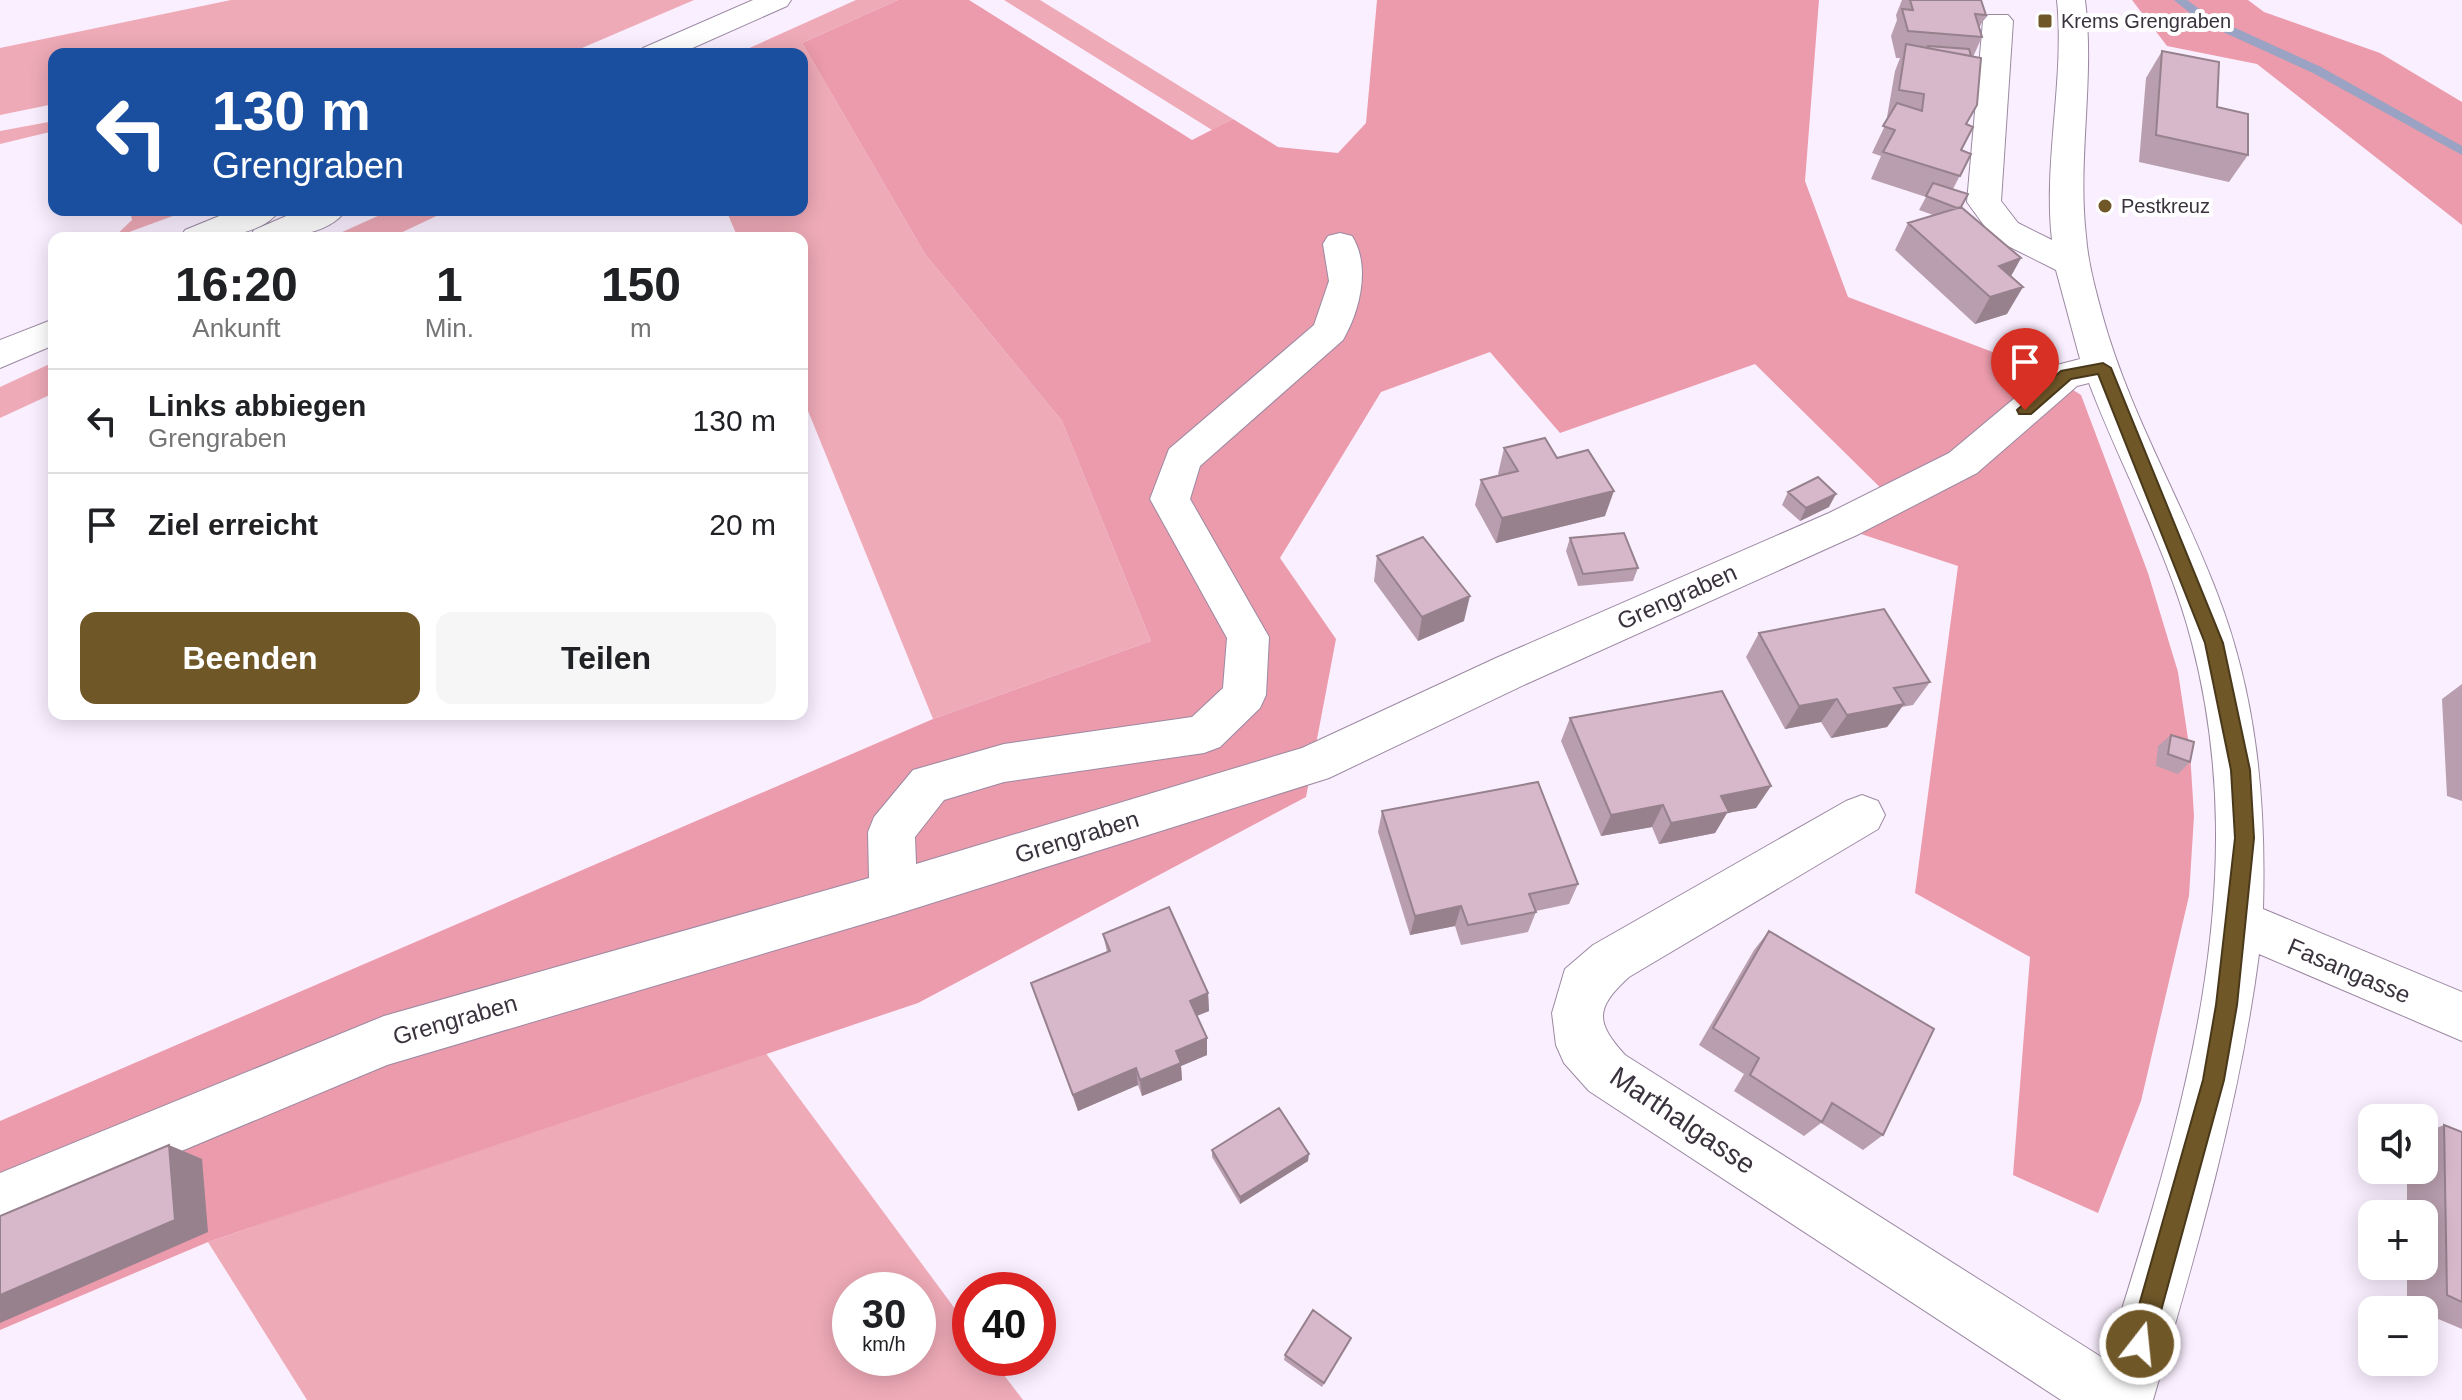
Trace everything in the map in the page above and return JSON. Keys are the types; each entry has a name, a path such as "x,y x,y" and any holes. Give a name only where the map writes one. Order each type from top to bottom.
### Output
{"street":[{"path":"668,48 777,0"},
{"path":"2071,0 2076,70 2069,205 2072,264 2103,368 2214,643 2240,770 2245,838 2238,922 2213,1080 2123,1400"},
{"path":"1998,21 1984,202 2006,231 2072,264"},
{"path":"211,232 249,216"},
{"path":"280,232 316,216"},
{"path":"894,893 891,832 929,784 1004,763 1204,734 1244,695 1248,637 1170,499 1183,459 1330,331 1346,281 1340,244"},
{"path":"0,323 48,302"},
{"path":"0,355 48,334"},
{"name":"Grengraben","path":"0,1200 384,1041 894,893 1313,764 1856,517 1963,463 2066,375 2103,368"},
{"name":"Marthalgasse","path":"1862,815 1611,961 1583,986 1577,1013 1582,1045 1607,1073 2114,1400"},
{"name":"Fasangasse","path":"2238,922 2462,1017"}],"shaded area":[{"path":"231,0 694,0 582,48 48,48 48,105 0,115 0,48"},
{"path":"856,0 898,0 802,43 805,48 749,48"},
{"path":"898,0 969,0 1192,140 1233,119 1278,147 1338,153 1366,123 1377,0 1819,0 1805,181 1848,297 2045,372 2081,395 2148,573 2178,672 2190,752 2194,816 2189,896 2141,1101 2098,1213 2013,1175 2030,957 1915,893 1958,566 1855,532 1902,509 1755,364 1560,433 1490,352 1381,392 1280,558 1336,639 1306,797 918,1003 208,1242 0,1330 0,1121 933,719 1151,641 1062,421 925,254 808,53 808,48 802,43"},
{"path":"1004,0 1040,0 1233,119 1212,130"},
{"path":"2132,0 2248,0 2264,12 2380,53 2462,102 2462,225 2257,64 2167,46"},
{"path":"808,53 925,254 1062,421 1151,641 933,719 808,411 808,232 735,232 729,216 808,216"},
{"path":"48,122 48,132 0,144 0,131"},
{"path":"131,216 173,216 129,232 119,232 132,220"},
{"path":"378,216 436,216 403,232 342,232"},
{"path":"48,365 48,396 0,418 0,387"},
{"path":"765,1052 928,1272 832,1272 832,1376 936,1376 936,1283 952,1305 952,1376 1005,1376 1023,1400 307,1400 208,1242"}],"building":[{"path":"1910,0 1981,0 1986,15 1975,14 1982,37 1908,31 1902,9 1913,10"},
{"path":"1906,44 1981,58 1977,105 1966,124 1973,127 1961,150 1971,154 1960,176 1883,152 1895,130 1883,126 1897,103 1922,111 1924,94 1899,90"},
{"path":"1927,48 1969,49 1971,56"},
{"path":"2162,51 2219,62 2217,107 2248,114 2248,155 2156,135"},
{"path":"1933,183 1968,194 1961,207 1926,196"},
{"path":"1961,207 2021,258 1999,266 2023,287 1990,297 1908,223"},
{"path":"1545,438 1557,458 1588,450 1614,491 1502,518 1481,480 1518,471 1504,448"},
{"path":"1818,477 1836,494 1806,508 1788,492"},
{"path":"1624,533 1638,568 1583,574 1570,538"},
{"path":"1423,537 1470,596 1422,617 1377,556"},
{"path":"1884,609 1930,682 1894,688 1904,704 1847,715 1837,699 1799,706 1759,633"},
{"path":"1722,691 1771,786 1721,796 1729,812 1671,823 1663,805 1611,815 1570,718"},
{"path":"2171,735 2194,742 2190,762 2168,754"},
{"path":"1538,782 1578,884 1529,894 1536,912 1468,925 1461,906 1415,916 1382,811"},
{"path":"1169,907 1208,993 1190,1001 1207,1038 1176,1051 1181,1063 1140,1080 1136,1068 1073,1095 1031,983 1110,951 1103,934"},
{"path":"1769,931 1934,1029 1883,1135 1832,1103 1822,1122 1750,1075 1759,1058 1713,1028"},
{"path":"1279,1108 1309,1154 1240,1197 1212,1150"},
{"path":"2444,1125 2462,1132 2462,1302 2447,1295"},
{"path":"169,1145 175,1220 0,1295 0,1216"},
{"path":"1313,1310 1351,1338 1324,1383 1285,1355"}],"waterway":[{"path":"2180,0 2205,19 2317,70 2462,151"}],"place":[{"name":"Krems Grengraben","path":"2045,21"},
{"name":"Pestkreuz","path":"2105,206"}],"route":[{"path":"2025,410 2066,375 2103,368 2214,643 2240,770 2245,838 2227,1005 2213,1080 2140,1344"}]}
